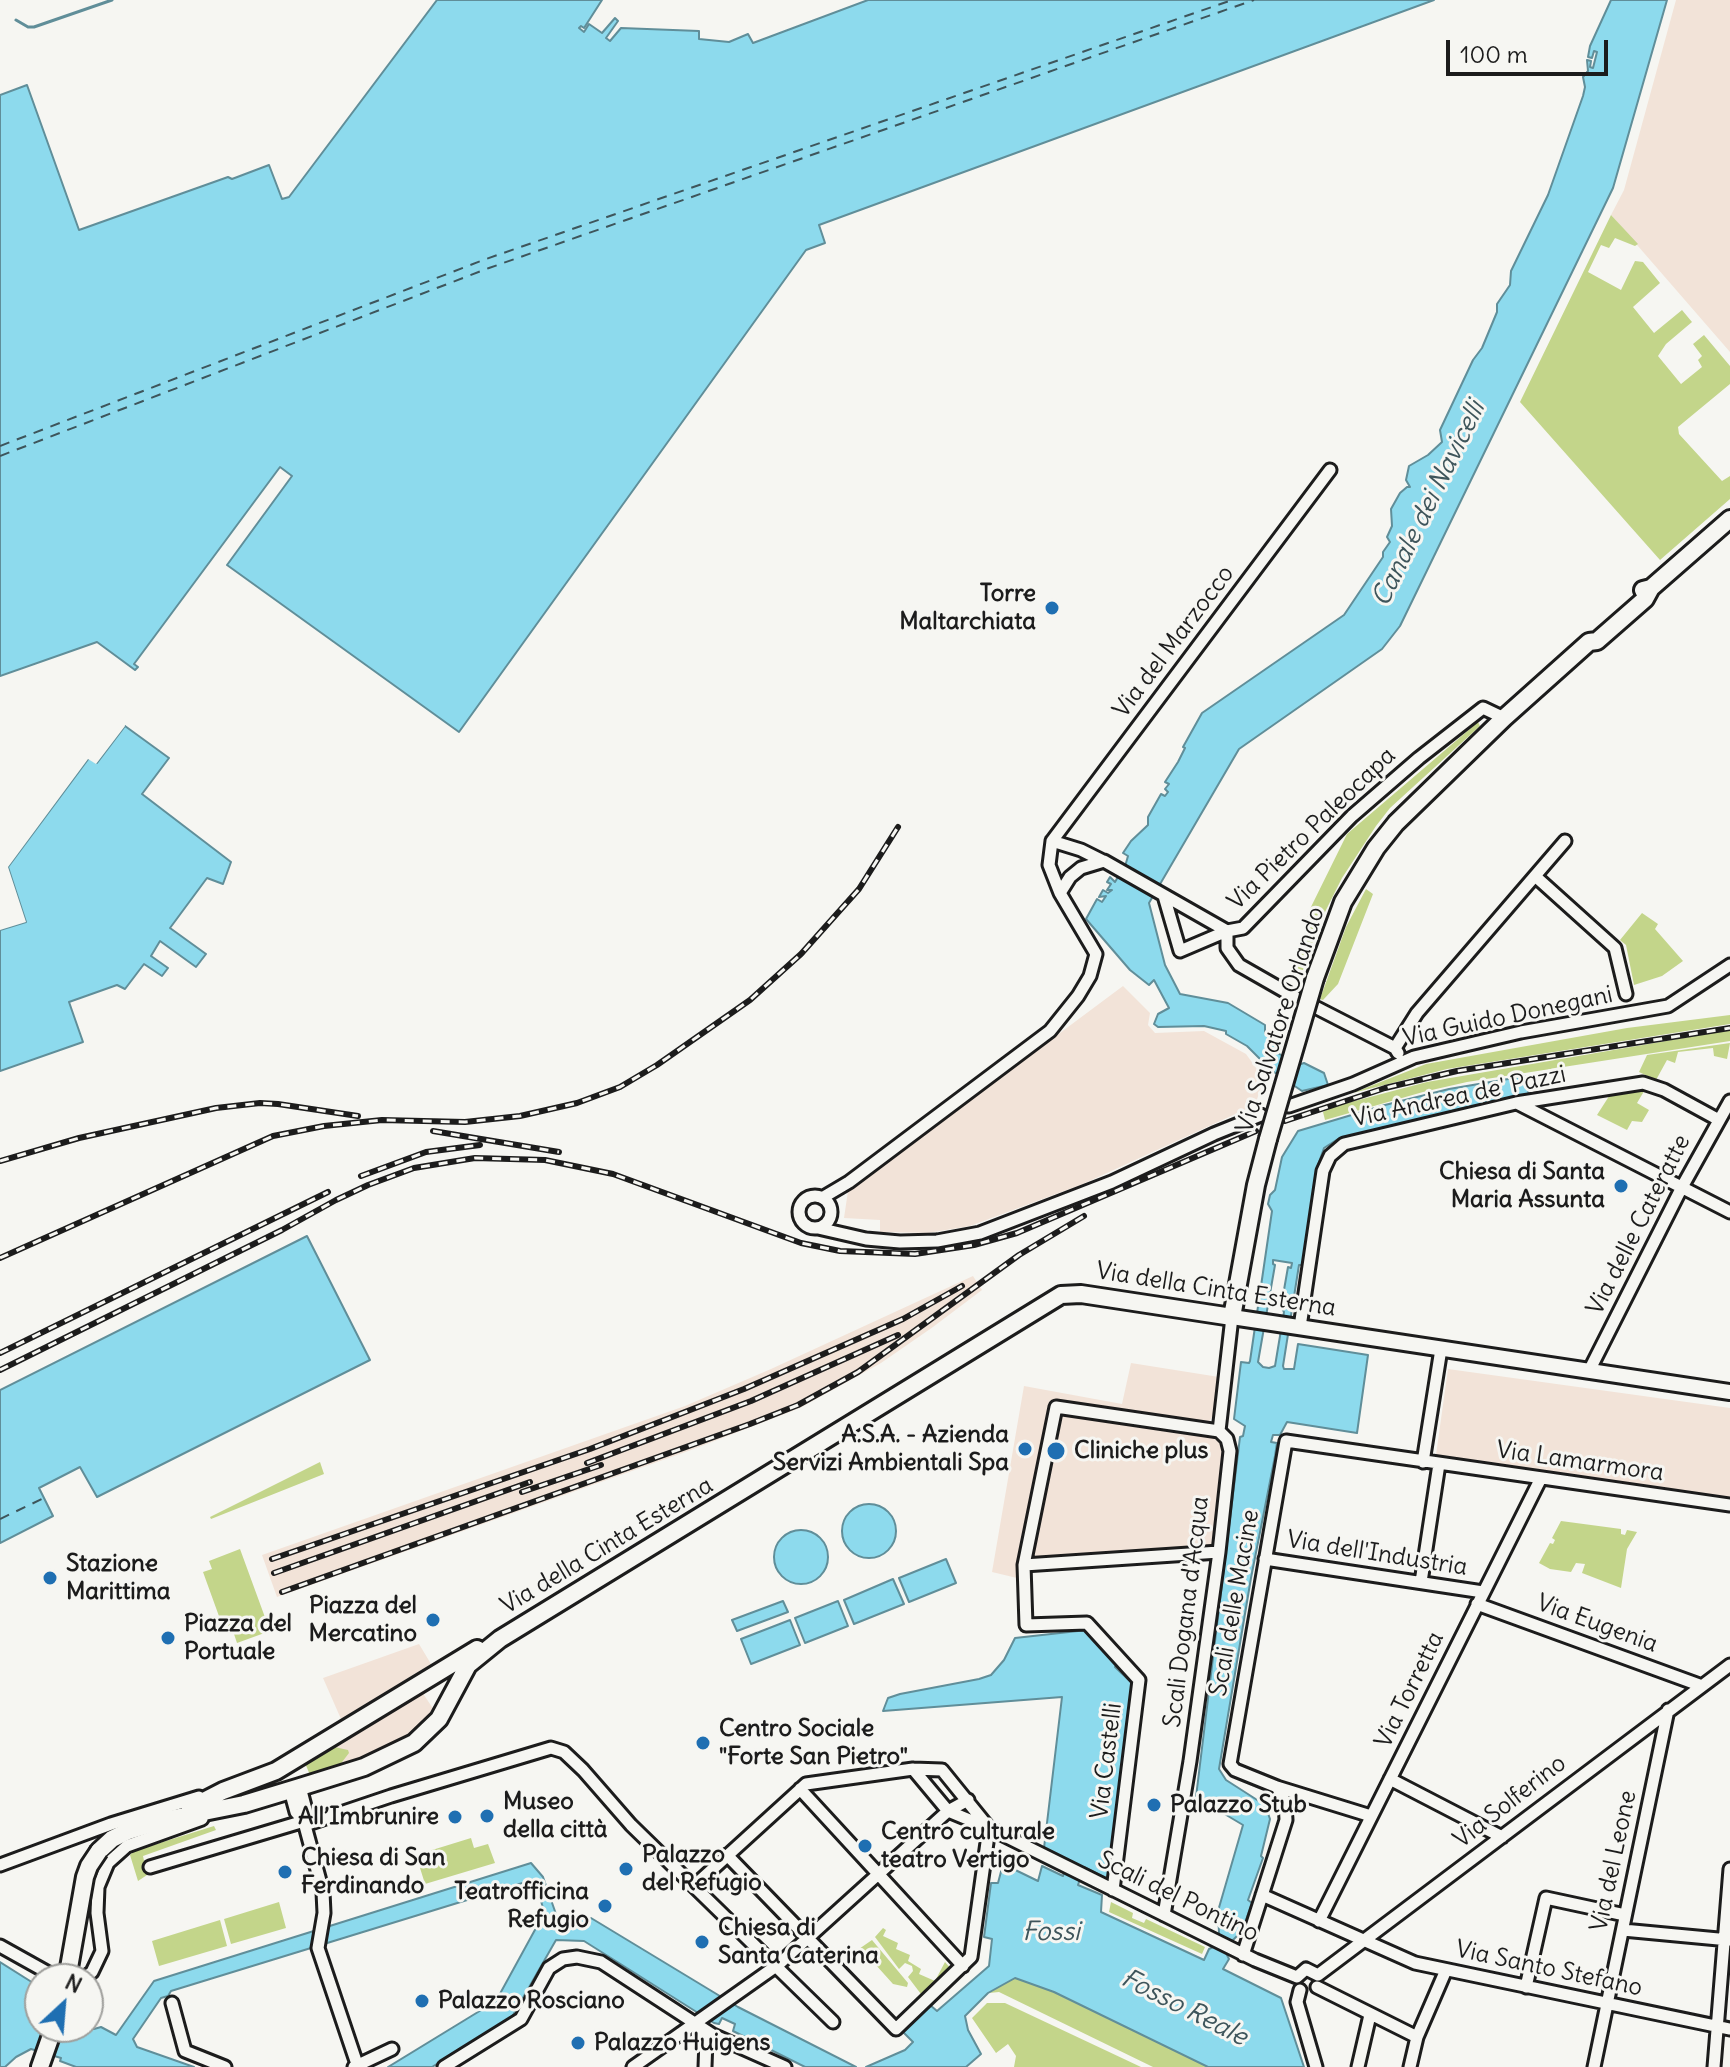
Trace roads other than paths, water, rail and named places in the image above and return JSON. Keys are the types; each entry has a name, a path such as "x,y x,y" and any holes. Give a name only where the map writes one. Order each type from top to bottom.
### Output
{"main road":[{"name":"Via Salvatore Orlando","path":"1232,1317 1256,1185 1315,978 1343,902 1376,848 1418,798 1589,642 1590,634 1639,592 1651,588 1730,519"},
{"name":"Via della Cinta Esterna","path":"70,1963 85,1877 99,1851 120,1835 164,1820 223,1791 276,1771 465,1655 500,1639 1061,1295 1081,1294 1232,1317"},
{"name":"Via della Cinta Esterna","path":"164,1820 244,1804 295,1789 364,1767 414,1743 439,1719 468,1665 500,1639"},
{"path":"40,2067 48,2043"}],"street":[{"name":"Via del Marzocco","path":"1052,841 1330,470"},
{"name":"Via Pietro Paleocapa","path":"1227,931 1235,931 1249,924 1352,816 1483,708 1504,718"},
{"path":"1227,931 1104,861 1052,841 1049,865 1060,893 1096,954 1092,971 1078,996 1050,1031 849,1182 822,1198 806,1199 799,1212 807,1226 887,1242 926,1242 980,1233 1112,1182 1261,1115"},
{"path":"1395,1048 1417,1013 1565,841"},
{"path":"1060,893 1070,877 1081,868 1104,861"},
{"path":"1535,876 1615,948 1626,994"},
{"path":"1164,896 1180,951 1227,931"},
{"path":"1227,931 1227,948 1239,965 1295,997"},
{"name":"Via Guido Donegani","path":"1289,1106 1353,1084 1403,1061 1521,1032 1668,1006 1730,965"},
{"path":"1317,1008 1395,1048 1403,1061"},
{"name":"Via Andrea de' Pazzi","path":"1300,1327 1323,1171 1334,1151 1344,1144 1516,1103 1643,1083 1689,1102 1719,1120"},
{"name":"Via delle Cateratte","path":"1589,1371 1682,1187 1730,1101"},
{"path":"1516,1103 1730,1212"},
{"path":"822,1198 846,1231 855,1236"},
{"path":"818,1228 827,1223 831,1213"},
{"name":"Via della Cinta Esterna","path":"1232,1317 1730,1392"},
{"name":"Scali Dogana d'Acqua","path":"1164,1915 1190,1761 1219,1552 1230,1451 1227,1439 1219,1431 1232,1317"},
{"path":"1423,1462 1441,1349"},
{"path":"1219,1431 1056,1407 1024,1565 1219,1552"},
{"name":"Via Lamarmora","path":"1286,1441 1730,1505"},
{"name":"Scali delle Macine","path":"1277,1787 1235,1770 1231,1760 1286,1441"},
{"path":"1421,1582 1439,1464"},
{"name":"Via Torretta","path":"1319,1921 1541,1478"},
{"name":"Via dell'Industria","path":"1265,1559 1421,1582 1480,1598"},
{"name":"Via Castelli","path":"1024,1565 1026,1625 1087,1623 1139,1680 1111,1889"},
{"name":"Via Eugenia","path":"1480,1598 1702,1686"},
{"name":"Via Solferino","path":"1318,1981 1364,1942 1730,1665"},
{"path":"439,1671 448,1674 456,1688"},
{"name":"Via del Leone","path":"1594,2067 1668,1710"},
{"path":"150,1867 551,1748 564,1752 583,1770 631,1825 833,2022"},
{"path":"694,1886 727,1855 806,1784 913,1769 942,1770 989,1828 971,1957 896,2029 727,1855"},
{"path":"913,1769 948,1811"},
{"path":"1390,1779 1502,1837"},
{"path":"1277,1787 1371,1816"},
{"path":"1243,1955 1286,1820 1285,1802 1277,1787"},
{"path":"295,1789 296,1812 305,1823 322,1881 324,1903 318,1948 356,2067 392,2049"},
{"path":"800,1789 963,1966"},
{"name":"Via della Cinta Esterna","path":"0,1865 134,1817 223,1791"},
{"path":"633,2067 775,1967 948,1811 968,1800"},
{"name":"Via della Cinta Esterna","path":"0,1946 52,1975 83,1979 92,1972 102,1951 97,1913 98,1887 102,1873 116,1853 127,1846 244,1804"},
{"name":"Scali del Pontino","path":"948,1811 989,1828 1243,1955 1297,1977"},
{"path":"1714,2067 1724,2027 1730,1869"},
{"name":"Via Santo Stefano","path":"1262,1895 1408,1961 1724,2027"},
{"path":"1526,1987 1546,1898 1625,1915"},
{"path":"1623,1930 1728,1940"},
{"path":"444,2067 521,2019 549,1968 567,1958 583,1957 601,1962 700,2020 713,2035 785,2067"},
{"path":"1316,2067 1297,2002 1300,1990 1297,1977 1306,1969 1318,1981 1370,2015 1417,2037"},
{"path":"1410,2067 1417,2037 1446,1970"},
{"path":"1300,1990 1312,1992 1318,1981"},
{"path":"172,2003 185,2051 225,2067"},
{"path":"1358,2067 1370,2015"},
{"path":"700,2020 706,2039 705,2067"}],"water":[{"path":"437,0 602,0 584,28 579,28 584,32 589,24 602,33 615,18 618,21 606,38 610,41 621,28 699,31 699,39 729,42 748,34 753,43 868,0 1434,0 819,225 825,243 806,250 459,732 227,565 292,476 280,467 134,664 138,667 135,670 97,642 0,676 0,95 27,85 79,230 269,165 282,199 289,197"},
{"name":"Canale dei Navicelli","path":"1611,0 1667,0 1613,188 1400,626 1382,649 1239,749 1149,903 1165,965 1180,994 1228,1003 1265,1025 1265,1033 1273,1038 1276,1052 1298,1065 1304,1063 1324,1073 1328,1085 1302,1091 1271,1070 1269,1073 1247,1046 1226,1034 1226,1031 1204,1026 1158,1027 1154,1024 1158,1014 1169,1008 1154,980 1149,985 1130,970 1086,919 1097,899 1102,902 1106,896 1099,897 1103,890 1108,893 1112,890 1107,890 1111,884 1107,882 1110,877 1115,882 1126,863 1128,856 1123,853 1148,825 1148,817 1161,794 1165,796 1168,792 1165,789 1169,784 1165,782 1202,713 1344,615 1383,557 1390,542 1387,537 1392,526 1391,509 1400,493 1410,487 1406,480 1409,466 1442,442 1440,430 1473,360 1482,348 1497,312 1497,304 1510,285 1511,271 1548,195 1583,96 1587,60 1591,61 1590,67 1593,68 1597,52 1594,51 1592,58 1588,57 1590,46"},
{"path":"125,726 169,758 142,794 231,862 223,884 207,878 170,928 206,954 196,967 160,941 151,956 168,968 162,976 144,964 125,989 117,985 69,1002 83,1042 0,1071 0,930 26,922 8,867 89,758 97,763"},
{"name":"Fossi","path":"1526,1076 1529,1096 1338,1139 1324,1148 1318,1165 1283,1366 1284,1369 1294,1369 1298,1344 1368,1355 1357,1433 1287,1422 1280,1435 1273,1435 1271,1442 1277,1443 1275,1456 1219,1769 1226,1780 1265,1805 1270,1819 1263,1858 1248,1900 1252,1903 1242,1931 1226,1953 1229,1959 1223,1969 1281,1998 1304,2067 1208,2067 1054,1992 1015,1978 988,1993 965,2016 968,2030 981,2054 966,2067 866,2067 905,2050 913,2042 902,2031 930,2005 937,2011 989,1966 992,1939 984,1937 991,1883 998,1883 1003,1864 1038,1881 1042,1866 1063,1876 1068,1860 1044,1848 1062,1697 883,1711 888,1698 900,1694 991,1675 1004,1660 1015,1638 1087,1630 1118,1664 1115,1667 1134,1685 1108,1879 1084,1867 1078,1885 1102,1895 1101,1912 1204,1960 1213,1947 1219,1933 1218,1911 1243,1825 1196,1797 1240,1437 1245,1426 1234,1419 1241,1362 1250,1361 1272,1211 1268,1204 1270,1195 1275,1190 1282,1157 1298,1131 1449,1089","holes":["1273,1260 1292,1263 1291,1268 1288,1267 1281,1307 1284,1312 1275,1366 1263,1367 1258,1362 1275,1265"]},
{"path":"307,1236 370,1360 97,1497 80,1467 39,1488 53,1516 0,1543 0,1390"},
{"path":"869,1504 888,1512 896,1531 888,1550 869,1558 850,1550 842,1531 850,1512"},
{"path":"801,1530 820,1538 828,1557 820,1576 801,1584 782,1576 774,1557 782,1538"},
{"path":"946,1559 956,1583 909,1602 899,1578"},
{"path":"893,1579 904,1604 854,1624 844,1600"},
{"path":"783,1601 788,1612 737,1631 732,1620"},
{"path":"838,1601 848,1626 805,1643 795,1618"},
{"path":"790,1620 800,1645 751,1664 741,1639"},
{"path":"531,1863 543,1877 557,1917 591,1918 738,2007 856,2067 805,2067 733,2031 735,2024 722,2018 719,2024 714,2023 584,1941 556,1940 512,2017 432,2067 388,2067 496,2001 542,1917 545,1917 537,1884 529,1881 171,1991 161,1998 133,2039 137,2047 194,2067 76,2067 60,2061 61,2058 31,2049 5,2067 0,2067 0,1962 24,1977 24,2043 104,2043 104,2029 116,2035 154,1981"}],"waterway":[{"path":"16,20 34,27 112,0"}],"railway":[{"path":"0,1258 273,1136 324,1126 382,1120 465,1122 520,1116 577,1103 620,1087 750,1000 801,954 859,889 898,827"},
{"path":"1285,1121 1385,1088 1457,1071 1730,1028"},
{"path":"0,1161 79,1138 216,1108 278,1104 358,1116"},
{"path":"433,1131 559,1152"},
{"path":"0,1370 336,1200 414,1168 475,1158 545,1160 613,1174 801,1243 840,1251 915,1254 974,1245 1017,1233 1256,1131"},
{"path":"361,1176 426,1152 480,1145"},
{"path":"0,1353 328,1192"},
{"path":"282,1592 798,1405 858,1372 1019,1255 1084,1216"},
{"path":"272,1559 590,1449 744,1389 903,1319 962,1286"},
{"path":"587,1463 751,1401 898,1335"},
{"path":"522,1492 601,1465"},
{"path":"274,1573 530,1482"}],"place":[{"name":"Torre Maltarchiata","path":"1052,608"},
{"name":"Chiesa di Santa Maria Assunta","path":"1621,1186"},
{"name":"A.S.A. - Azienda Servizi Ambientali Spa","path":"1025,1449"},
{"name":"Cliniche plus","path":"1056,1451"},
{"name":"Stazione Marittima","path":"50,1578"},
{"name":"Piazza del Mercatino","path":"433,1620"},
{"name":"Piazza del Portuale","path":"168,1638"},
{"name":"Centro Sociale \"Forte San Pietro\"","path":"703,1743"},
{"name":"Palazzo Stub","path":"1154,1805"},
{"name":"Museo della città","path":"487,1816"},
{"name":"All’Imbrunire","path":"455,1817"},
{"name":"Centro culturale teatro Vertigo","path":"865,1846"},
{"name":"Palazzo del Refugio","path":"626,1869"},
{"name":"Chiesa di San Ferdinando","path":"285,1872"},
{"name":"Teatrofficina Refugio","path":"605,1906"},
{"name":"Chiesa di Santa Caterina","path":"702,1942"},
{"name":"Palazzo Rosciano","path":"422,2001"},
{"name":"Palazzo Huigens","path":"578,2043"}],"water label":[{"name":"Fosso Reale","path":"1184,2008"}]}
